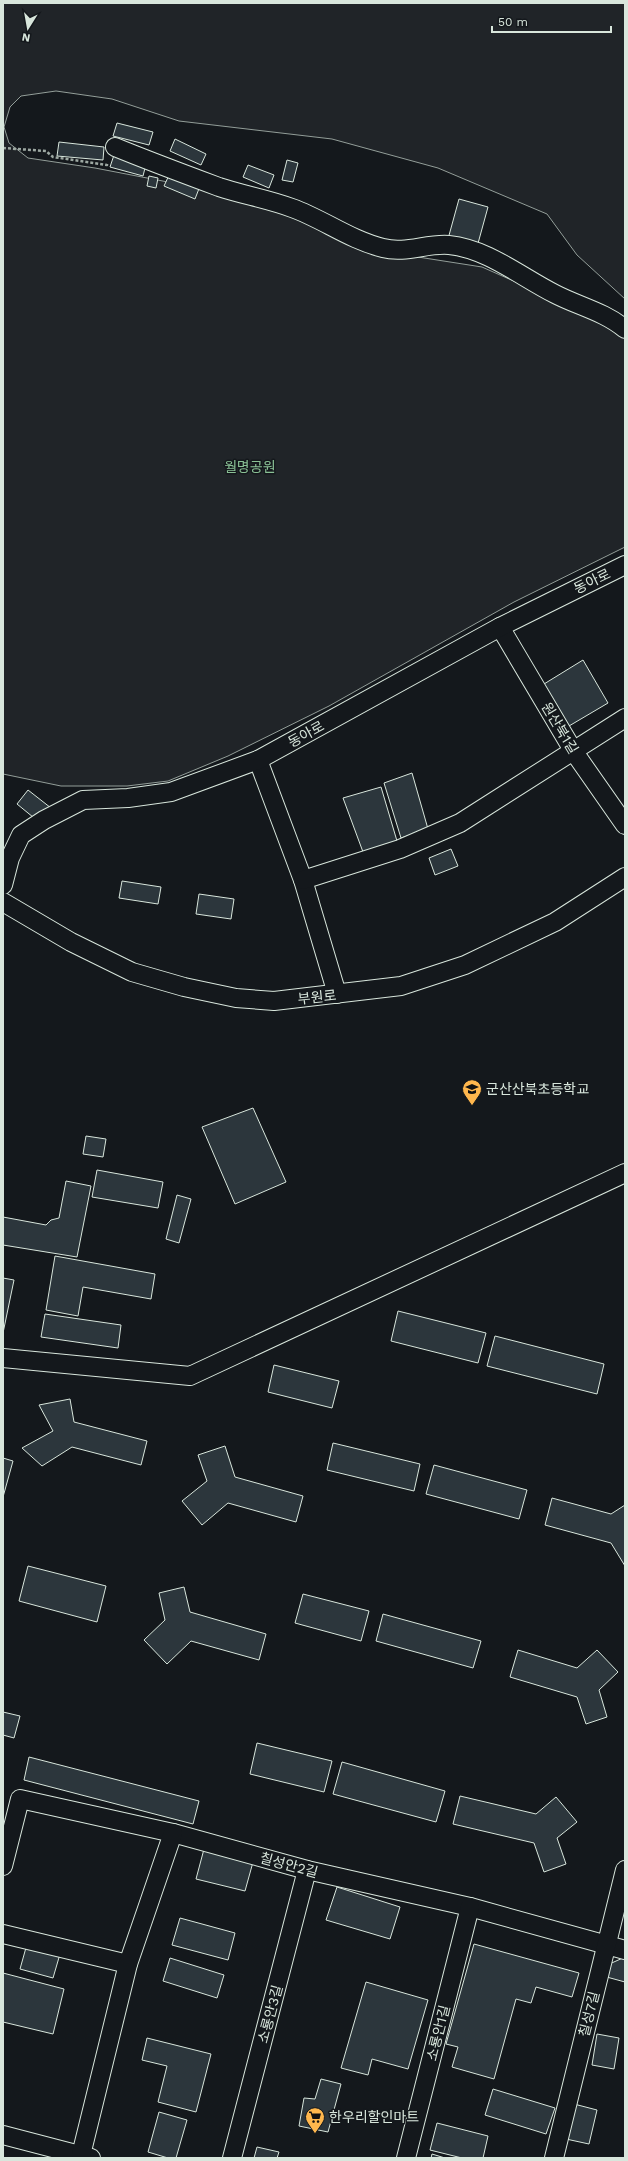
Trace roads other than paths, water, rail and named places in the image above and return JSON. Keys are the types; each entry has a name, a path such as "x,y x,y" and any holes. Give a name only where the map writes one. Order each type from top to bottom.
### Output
{"street":[{"path":"115,147 220,187 291,207 361,241 384,248 408,250 449,245 476,253 502,263 556,295 588,309 625,329"},
{"name":"동아로","path":"3,885 10,858 21,836 44,820 83,800 128,798 171,792 258,760 500,627 625,565"},
{"name":"원산북1길","path":"500,627 574,752 625,825"},
{"path":"302,880 400,850 460,822 574,752 625,718"},
{"path":"258,760 302,880 337,994"},
{"name":"부원로","path":"3,902 71,942 132,972 184,987 236,998 274,1001 401,986 465,965 555,922 625,877"},
{"path":"3,1358 190,1376 625,1174"},
{"name":"칠성안2길","path":"3,1866 20,1799 173,1833 307,1870 470,1907 625,1950"},
{"path":"3,2135 87,2156 128,1964 173,1833"},
{"name":"소룡안3길","path":"232,2158 307,1870"},
{"name":"칠성7길","path":"554,2158 625,1870"},
{"name":"소룡안1길","path":"406,2158 470,1907"},
{"path":"3,1934 128,1964"}],"place":[{"name":"군산산북초등학교","path":"472,1106"},
{"name":"한우리할인마트","path":"315,2134"}],"park label":[{"name":"월명공원","path":"250,467"}]}
